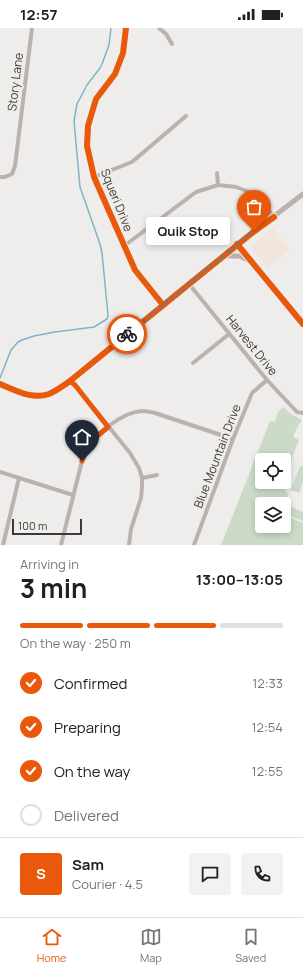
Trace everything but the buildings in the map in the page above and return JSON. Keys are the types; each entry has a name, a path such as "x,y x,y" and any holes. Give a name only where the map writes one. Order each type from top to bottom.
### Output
{"street":[{"name":"Story Lane","path":"0,177 5,177 12,174 15,166 32,28"},
{"name":"Squeri Drive","path":"126,28 123,53 115,74 96,99 88,126 87,146 94,177 135,270 163,305"},
{"path":"159,28 166,34 172,44"},
{"path":"94,177 132,162 186,116"},
{"path":"217,173 218,185"},
{"path":"124,246 196,192 218,185 236,187 252,193 264,204 274,217"},
{"path":"0,384 26,394 40,396 50,394 55,391 70,381 237,244 303,194"},
{"path":"237,244 303,324"},
{"path":"224,256 238,256 252,262"},
{"name":"Harvest Drive","path":"189,284 267,380 297,412 303,414"},
{"path":"193,363 229,334"},
{"name":"Blue Mountain Drive","path":"194,545 252,393 267,380"},
{"path":"70,381 75,385 130,453 139,468 142,478 141,498 131,528 129,545"},
{"path":"61,545 82,461 87,449 95,438 124,416 133,412 143,411 155,413 234,439"},
{"path":"0,472 73,495"},
{"path":"142,478 157,476"},
{"path":"3,545 19,478"}],"shaded area":[{"path":"273,228 290,250 268,268 252,247"}],"green space":[{"path":"283,407 291,414 302,420 293,437 299,440 291,461 291,453 257,453 270,421 275,422 278,412"},
{"path":"255,459 255,489 284,489 289,494 288,497 255,497 255,533 291,533 291,518 303,523 303,545 221,545"},
{"path":"300,466 303,467 303,483 299,493 291,490"},
{"path":"291,507 303,512 303,521 291,517"}],"waterway":[{"path":"0,378 11,350 18,342 34,336 94,327 107,319 108,315 102,253 80,187 74,121 77,104 87,85 102,64 109,45 111,28"}],"cycle path":[{"path":"126,28 123,53 115,74 96,99 88,126 87,146 94,177 135,270 163,305"},
{"path":"0,384 24,394 36,396 43,396 57,390 252,233 274,217"},
{"path":"237,244 303,324"}],"way so far":[{"path":"127,334 254,231"}],"place":[{"name":"Quik Stop","path":"254,231"}],"route":[{"path":"82,461 87,449 95,438 108,427 75,385 70,381 127,334"}]}
